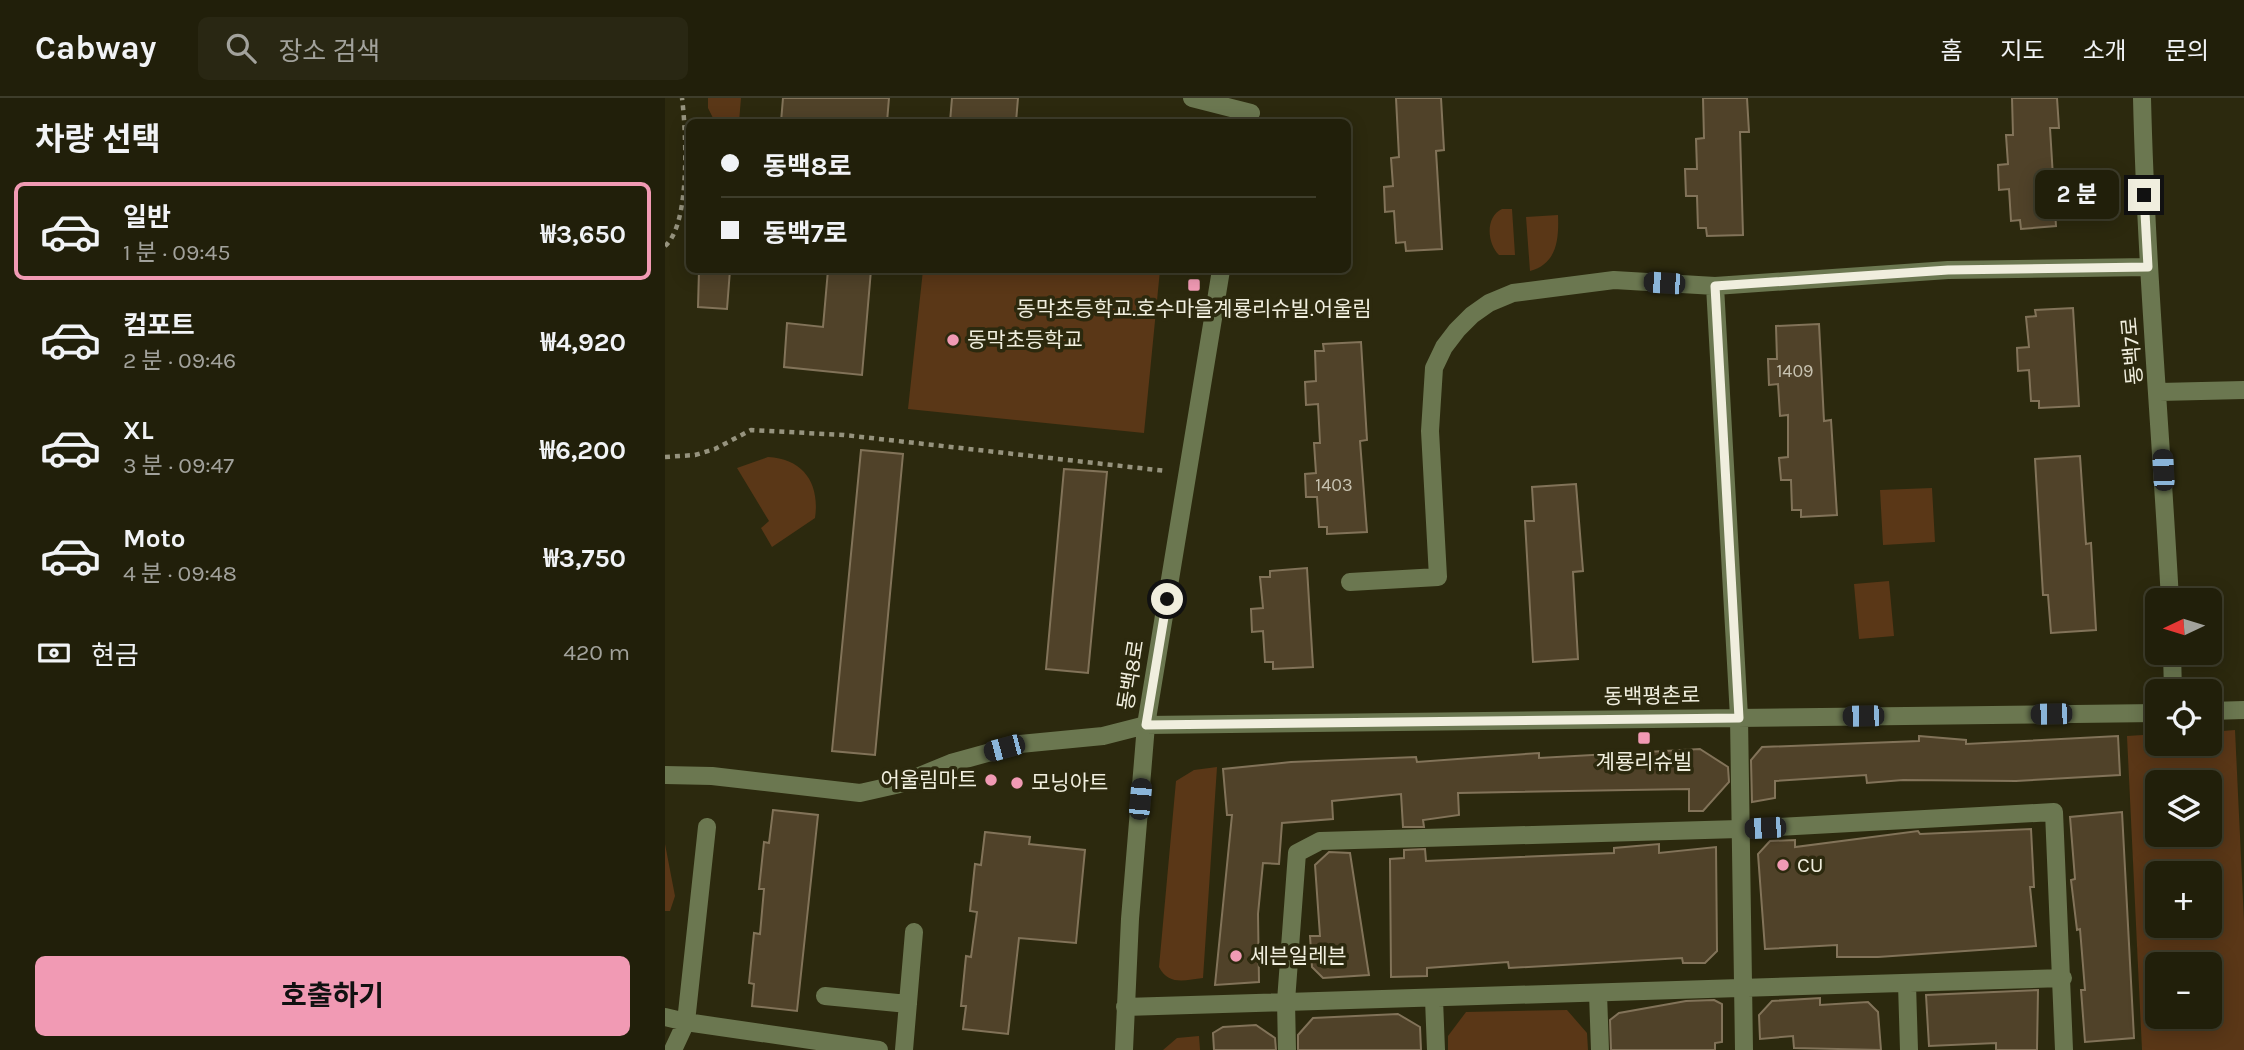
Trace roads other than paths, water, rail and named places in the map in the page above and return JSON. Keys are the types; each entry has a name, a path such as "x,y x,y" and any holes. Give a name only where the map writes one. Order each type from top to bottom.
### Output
{"street":[{"path":"1192,98 1252,111"},
{"name":"동백7로","path":"2142,98 2148,267 2159,392 2168,588"},
{"path":"1350,582 1438,577 1430,431 1434,368 1444,347 1472,315 1513,293 1614,280 1715,286 1948,270 2148,267"},
{"name":"동백8로","path":"1124,1050 1146,725 1221,273"},
{"path":"1715,286 1739,718 1744,1050"},
{"path":"2159,392 2244,390"},
{"path":"2222,711 2244,710"},
{"name":"동백평촌로","path":"665,775 712,776 860,793 900,784 951,763 1020,744 1103,736 1146,725 2145,713"},
{"path":"1287,1050 1286,1001 1297,853 1320,841 1739,829 2054,813 2064,1050"},
{"path":"673,1050 686,1023 707,827"},
{"path":"904,1050 914,932"},
{"path":"1125,1007 2063,978"},
{"path":"1907,984 1909,1050"},
{"path":"1598,993 1601,1050"},
{"path":"825,996 908,1004"},
{"path":"1434,999 1436,1050"},
{"path":"665,1017 686,1023 879,1050"}],"place":[{"name":"동막초등학교.호수마을계룡리슈빌.어울림","path":"1194,285"},
{"name":"동막초등학교","path":"953,340"},
{"name":"계룡리슈빌","path":"1644,738"},
{"name":"어울림마트","path":"991,780"},
{"name":"모닝아트","path":"1017,783"},
{"name":"CU","path":"1783,865"},
{"name":"세븐일레븐","path":"1236,956"}]}
